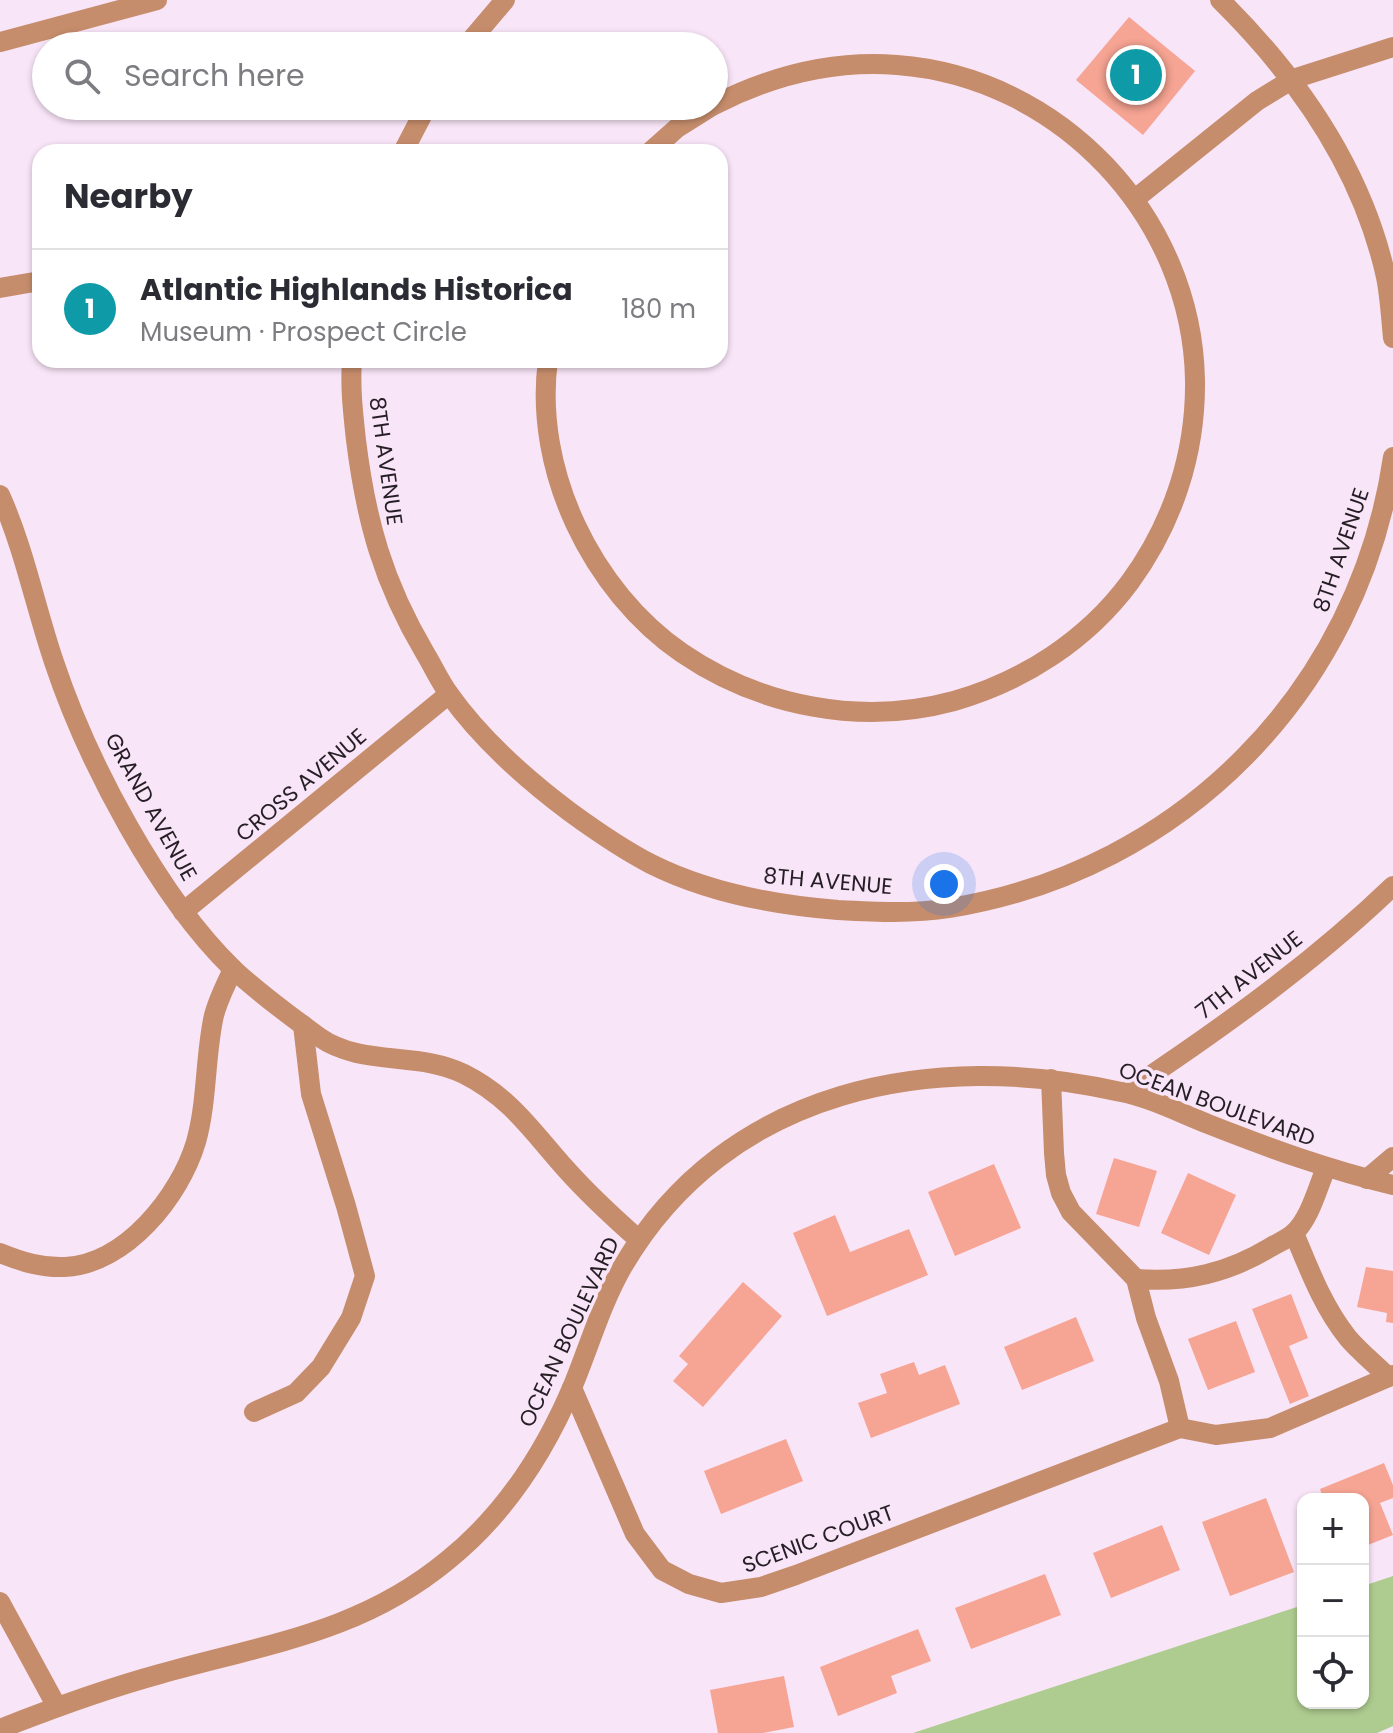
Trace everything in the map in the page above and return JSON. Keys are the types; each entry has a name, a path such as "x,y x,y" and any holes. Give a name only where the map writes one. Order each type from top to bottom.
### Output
{"street":[{"path":"37,32 157,0"},
{"path":"478,32 505,0"},
{"path":"1220,0 1262,41 1293,79 1329,135 1363,205 1386,278 1393,338"},
{"path":"0,42 32,33"},
{"path":"1135,199 1257,101 1293,79 1393,47"},
{"path":"548,368 547,415 554,461 568,506 588,548 614,587 645,622 681,652 721,676 763,694 805,706 848,712 891,712 962,699 1015,678 1053,656 1087,630 1117,599 1143,564 1164,526 1180,486 1191,445 1195,359 1188,316 1158,235 1135,199 1105,163 1071,131 1031,105 989,85 944,72 867,64 804,71 759,84 728,98"},
{"path":"407,144 420,120"},
{"path":"659,144 690,120"},
{"path":"0,288 32,282"},
{"name":"8TH AVENUE","path":"352,368 352,407 363,495 375,545 410,628 449,694 485,737 541,791 604,837 654,865 724,893 790,906 873,912 948,908 991,899 1070,873 1147,834 1193,804 1233,769 1277,722 1335,639 1365,567 1389,488 1393,457"},
{"name":"GRAND AVENUE","path":"0,495 11,519 54,664 87,746 131,831 183,912 233,969 333,1046 370,1057 451,1068 493,1091 515,1109 600,1205 639,1240"},
{"name":"CROSS AVENUE","path":"183,912 449,694"},
{"name":"7TH AVENUE","path":"1126,1092 1214,1033 1287,977 1355,922 1393,886"},
{"path":"0,1253 39,1266 69,1267 111,1253 141,1230 166,1203 183,1175 196,1143 213,1018 233,969"},
{"path":"254,1412 296,1393 321,1367 351,1318 365,1276 311,1094 303,1025"},
{"name":"OCEAN BOULEVARD","path":"0,1729 165,1672 297,1639 374,1609 447,1562 484,1528 536,1457 572,1388 620,1271 639,1240 680,1190 712,1161 758,1131 800,1110 865,1089 905,1081 966,1077 1051,1079 1126,1092 1326,1168 1393,1185"},
{"path":"1051,1079 1054,1153 1061,1193 1071,1212 1136,1279 1146,1318 1169,1381 1180,1428 1216,1435 1270,1428 1391,1376 1350,1340 1340,1327 1314,1282 1294,1233"},
{"path":"1367,1179 1393,1157"},
{"path":"1136,1279 1174,1280 1210,1275 1233,1268 1294,1233 1308,1212 1326,1168"},
{"name":"SCENIC COURT","path":"572,1388 641,1545 662,1570 689,1584 721,1593 761,1587 796,1575 1180,1428"},
{"path":"0,1602 57,1707"}],"green space":[{"path":"1393,1576 1393,1726 1377,1733 913,1733 1297,1607 1297,1709 1369,1709 1369,1584"}],"building":[{"path":"1129,17 1195,71 1143,135 1076,80"},
{"path":"1114,1158 1157,1171 1139,1227 1096,1214"},
{"path":"994,1164 1021,1228 955,1256 928,1192"},
{"path":"1188,1173 1236,1195 1209,1255 1161,1233"},
{"path":"835,1215 850,1252 909,1229 928,1275 827,1316 793,1233"},
{"path":"1366,1267 1393,1271 1393,1323 1386,1322 1387,1313 1357,1307"},
{"path":"743,1282 782,1316 703,1407 673,1381 688,1364 679,1356"},
{"path":"1291,1294 1308,1338 1289,1346 1309,1396 1290,1404 1252,1309"},
{"path":"1076,1317 1094,1361 1022,1390 1004,1347"},
{"path":"1236,1321 1255,1372 1208,1390 1188,1339"},
{"path":"914,1362 919,1375 945,1365 960,1404 871,1438 858,1403 887,1393 880,1374"},
{"path":"786,1439 803,1481 721,1514 704,1471"},
{"path":"1384,1463 1393,1485 1393,1498 1380,1503 1393,1535 1369,1545 1369,1493 1321,1493 1320,1489"},
{"path":"1266,1498 1294,1572 1230,1596 1202,1522"},
{"path":"1162,1525 1180,1570 1111,1598 1093,1553"},
{"path":"1045,1574 1061,1615 971,1649 955,1608"},
{"path":"918,1629 931,1661 891,1676 897,1693 838,1716 820,1667"},
{"path":"784,1676 794,1727 763,1733 718,1733 710,1690"}],"place":[{"name":"Atlantic Highlands Historica","path":"1136,75"}]}
